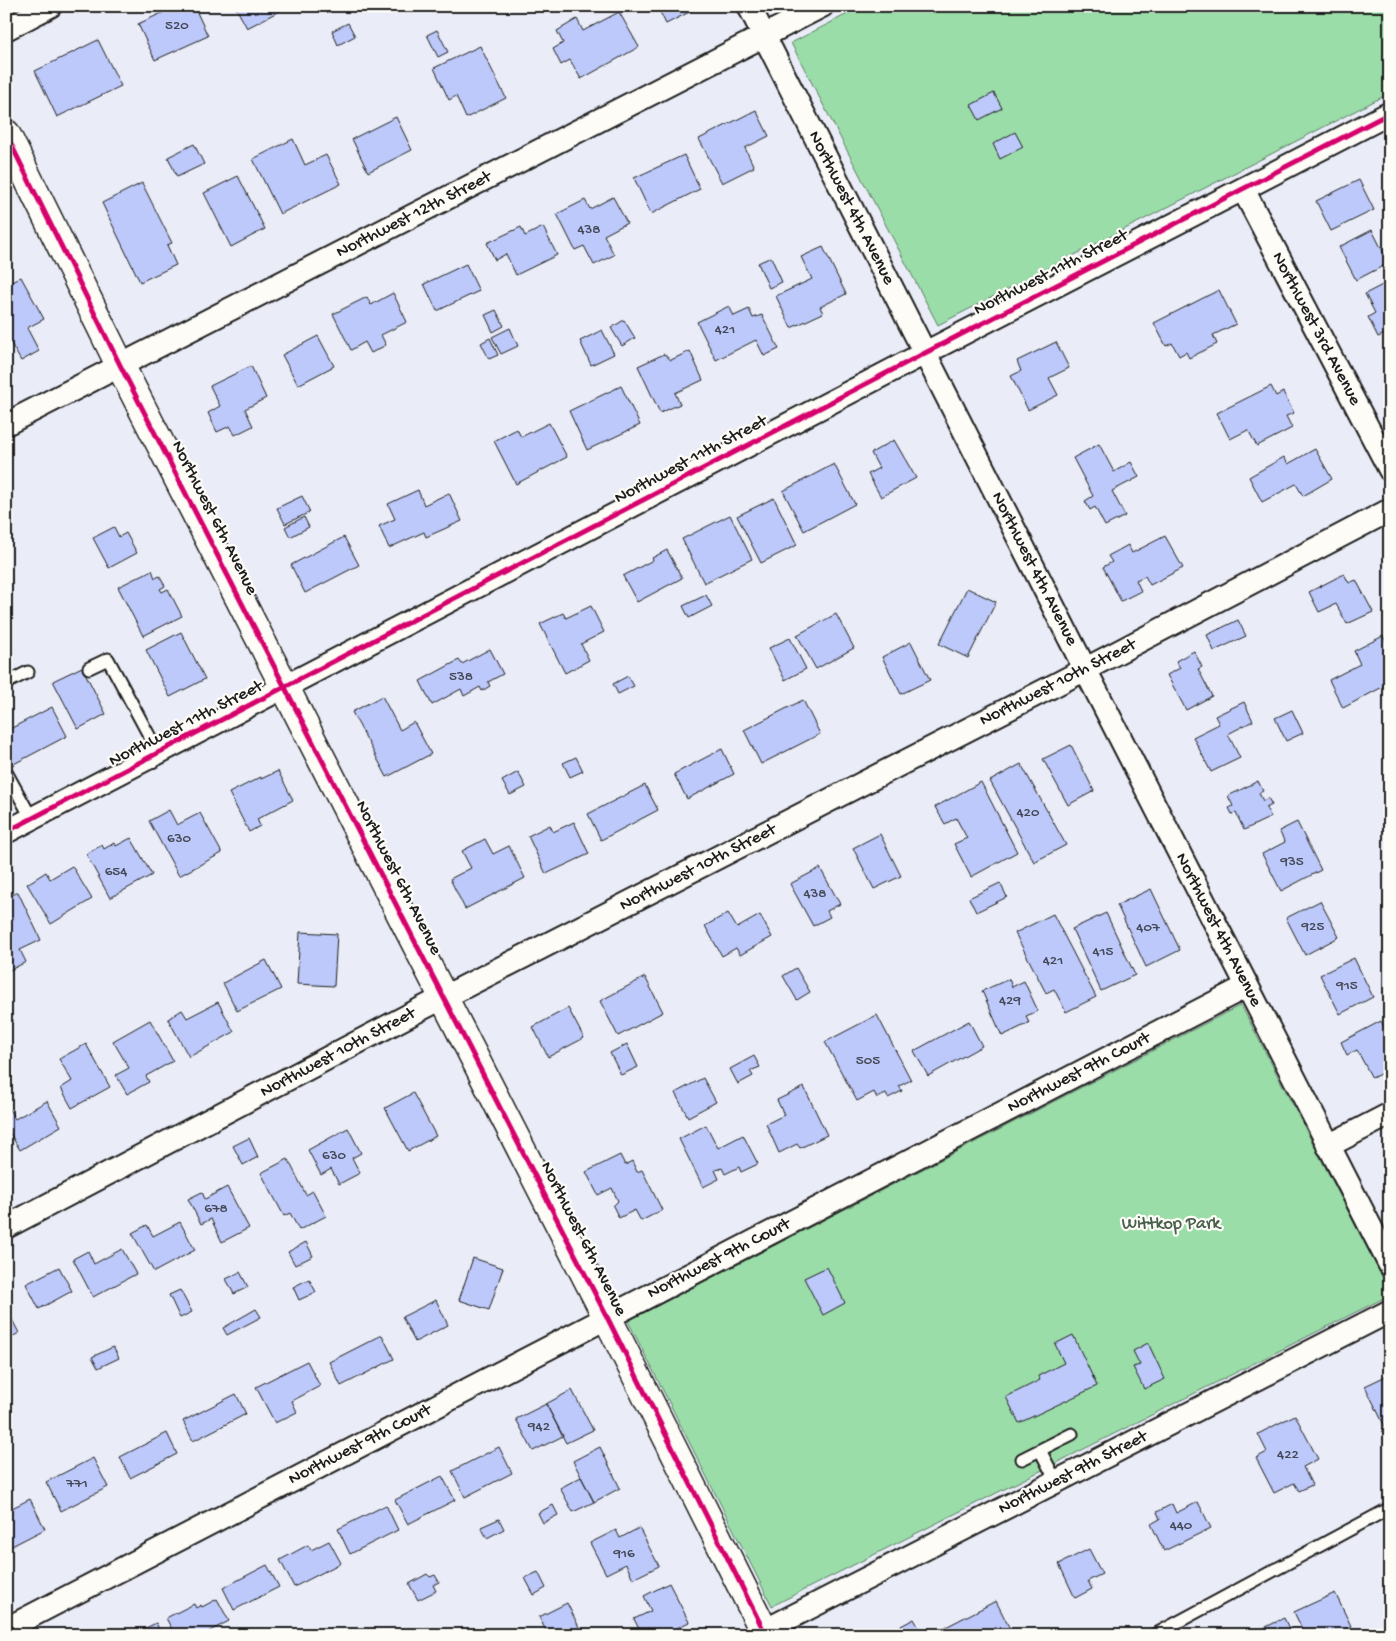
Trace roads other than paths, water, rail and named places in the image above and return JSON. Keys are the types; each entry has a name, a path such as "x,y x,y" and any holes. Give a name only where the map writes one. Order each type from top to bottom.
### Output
{"street":[{"path":"6,29 50,6"},
{"name":"Northwest 4th Avenue","path":"749,6 1246,986 1390,1265"},
{"name":"Northwest 12th Street","path":"6,424 822,6"},
{"name":"Northwest 11th Street","path":"6,832 1390,113"},
{"name":"Northwest 6th Avenue","path":"6,134 120,365 607,1317 762,1633"},
{"name":"Northwest 3rd Avenue","path":"1243,189 1390,470"},
{"name":"Northwest 10th Street","path":"6,1227 444,997 1085,669 1390,510"},
{"name":"Northwest 9th Court","path":"6,1629 1246,986"},
{"path":"1328,1146 1390,1114"},
{"name":"Northwest 9th Street","path":"762,1633 1390,1311"}],"lane":[{"path":"89,668 108,659 158,754"},
{"path":"6,683 28,672"},
{"path":"6,772 32,819"},
{"path":"1022,1459 1072,1434"},
{"path":"1040,1450 1056,1482"},
{"path":"1154,1635 1390,1508"}],"park label":[{"name":"Wittkop Park","path":"1171,1224"}]}
